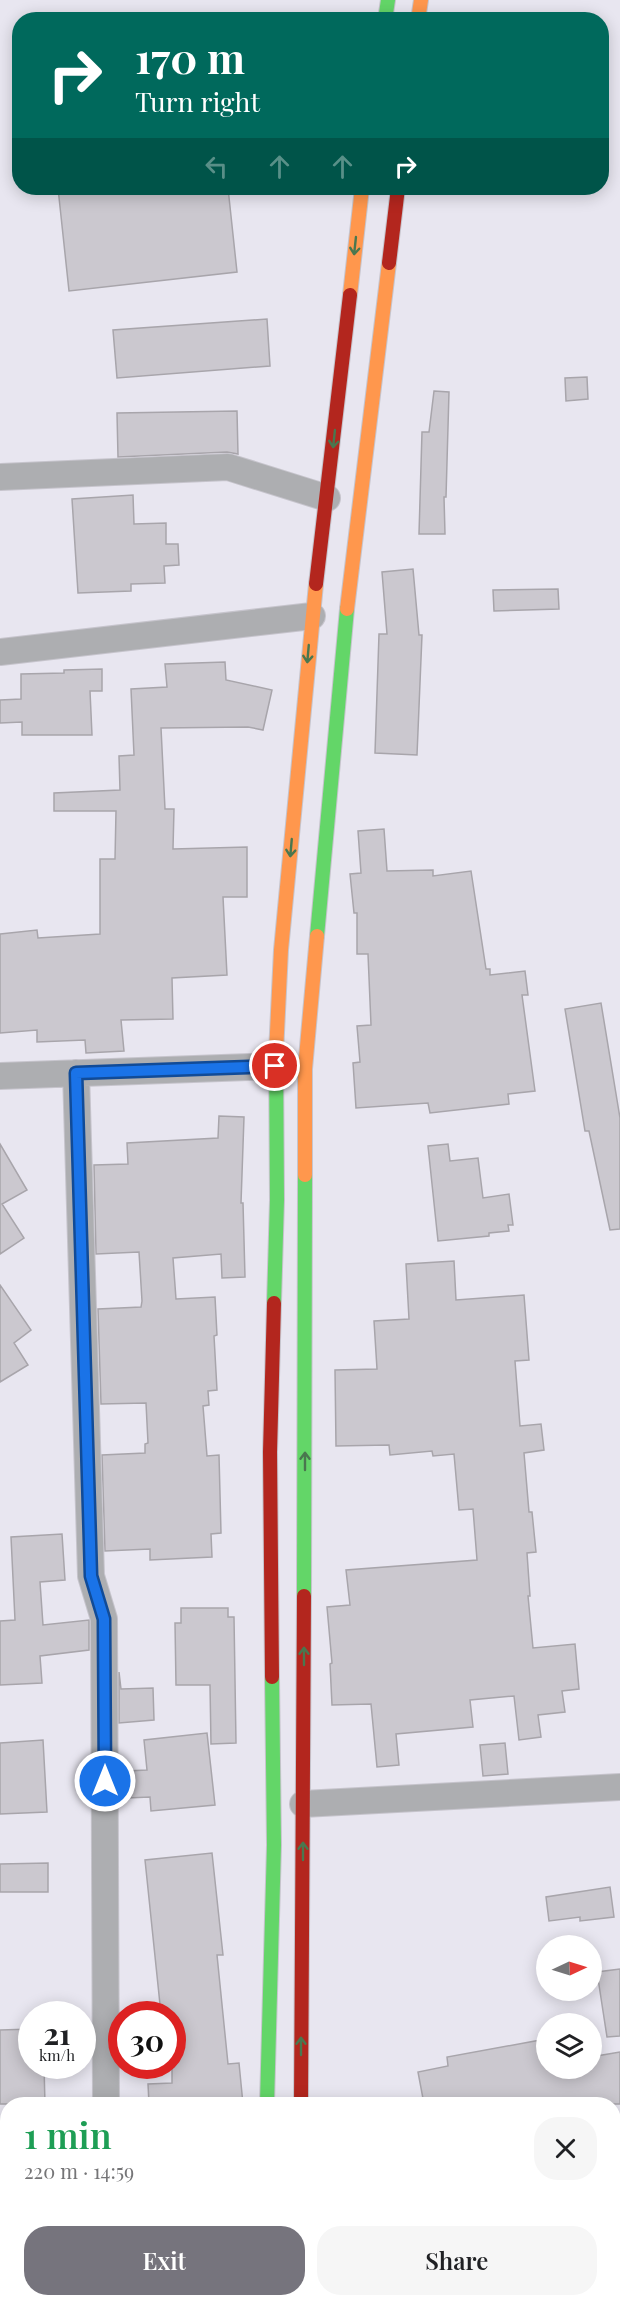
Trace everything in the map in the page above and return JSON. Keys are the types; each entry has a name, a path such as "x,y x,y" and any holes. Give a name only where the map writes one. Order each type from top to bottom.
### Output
{"street":[{"path":"267,2097 274,1845 270,1452 277,1200 275,1066 281,950 312,616 361,195"},
{"path":"301,2097 305,1069 346,617 397,195"},
{"path":"0,477 228,467 327,498"},
{"path":"0,652 312,616"},
{"path":"0,1076 275,1066"},
{"path":"76,1073 91,1576 104,1619 106,2097"},
{"path":"303,1804 620,1787"}],"building":[{"path":"59,195 229,195 237,272 69,291"},
{"path":"267,319 270,366 117,378 113,330"},
{"path":"587,377 588,399 566,401 565,378"},
{"path":"434,391 449,392 446,497 444,497 445,534 419,534 422,432 429,432"},
{"path":"237,411 238,454 227,452 118,457 117,413"},
{"path":"133,495 134,524 166,523 166,544 178,544 179,565 164,566 165,583 131,584 131,591 78,593 72,499"},
{"path":"413,569 419,635 422,635 417,755 375,753 379,634 387,634 382,572"},
{"path":"558,589 559,609 494,611 493,590"},
{"path":"225,662 226,680 272,690 263,730 248,727 161,728 165,809 174,809 173,849 247,847 247,897 223,897 227,975 172,978 173,1019 121,1020 124,1051 86,1053 85,1040 37,1042 37,1030 0,1033 0,934 37,930 38,938 100,934 100,859 115,859 116,811 54,811 54,793 120,790 119,756 134,755 131,689 167,687 165,664"},
{"path":"102,669 102,691 90,691 92,735 22,735 22,722 0,723 0,700 21,699 21,674"},
{"path":"384,829 387,871 433,870 433,876 471,871 486,969 490,969 490,975 525,971 528,995 522,995 535,1091 508,1094 509,1104 430,1113 428,1103 356,1108 353,1063 360,1062 357,1026 371,1025 368,954 357,954 357,913 354,913 350,874 361,873 358,831"},
{"path":"601,1003 620,1118 620,1229 610,1230 589,1131 585,1131 565,1009"},
{"path":"219,1116 244,1117 241,1203 243,1203 245,1277 222,1278 221,1254 173,1258 176,1299 215,1297 217,1335 214,1336 217,1390 208,1391 209,1405 203,1406 207,1456 219,1455 221,1533 211,1534 212,1557 150,1560 150,1549 105,1551 102,1455 145,1453 145,1444 148,1443 146,1403 101,1404 98,1309 141,1307 142,1301 139,1252 96,1254 94,1165 128,1164 127,1143 218,1138"},
{"path":"0,1144 27,1190 2,1204 24,1238 0,1254"},
{"path":"448,1144 450,1161 478,1158 483,1198 509,1194 513,1225 508,1225 509,1231 489,1233 489,1236 438,1241 428,1146"},
{"path":"454,1261 456,1300 524,1295 529,1360 515,1361 520,1426 541,1424 544,1450 524,1453 529,1512 532,1512 536,1552 527,1553 533,1648 575,1644 579,1689 562,1691 565,1712 538,1715 541,1737 519,1740 514,1696 470,1700 473,1727 396,1734 399,1765 377,1767 371,1704 332,1705 330,1664 332,1663 327,1607 350,1605 346,1570 477,1560 473,1509 459,1510 454,1454 433,1456 432,1451 390,1455 389,1445 336,1446 335,1370 377,1369 374,1321 409,1319 406,1264"},
{"path":"0,1285 31,1330 14,1343 28,1365 0,1382"},
{"path":"62,1534 65,1580 40,1582 43,1625 89,1620 89,1650 40,1656 42,1683 0,1685 0,1621 15,1620 11,1537"},
{"path":"181,1608 228,1608 228,1617 234,1617 236,1743 211,1744 210,1685 176,1685 175,1623 181,1623"},
{"path":"119,1672 121,1689 153,1688 154,1720 119,1723"},
{"path":"207,1733 215,1805 151,1811 150,1797 127,1798 126,1771 147,1770 144,1740"},
{"path":"43,1740 47,1812 0,1814 0,1743"},
{"path":"505,1743 508,1774 483,1776 480,1745"},
{"path":"212,1853 223,1955 217,1955 228,2064 239,2063 242,2097 149,2097 148,2084 172,2083 172,2079 186,2079 186,2001 160,2001 145,1860"},
{"path":"48,1863 48,1892 0,1892 0,1864"},
{"path":"610,1887 614,1917 580,1921 580,1917 549,1921 546,1897"},
{"path":"620,1969 620,2036 607,2037 601,2001 602,1971"},
{"path":"18,2029 18,2079 44,2079 45,2097 0,2097 0,2030"},
{"path":"536,2041 536,2079 602,2079 602,2055 620,2052 620,2097 423,2097 418,2072 448,2066 447,2057"}],"traffic: fast":[{"path":"386,12 388,0"},
{"path":"317,936 347,609"},
{"path":"274,1303 277,1200 276,1053"},
{"path":"304,1596 305,1175"},
{"path":"267,2097 274,1845 272,1677"}],"traffic: slow":[{"path":"419,12 421,0"},
{"path":"350,295 361,195"},
{"path":"347,609 389,263"},
{"path":"276,1053 281,950 316,584"},
{"path":"305,1175 305,1069 317,936"}],"traffic: jam":[{"path":"389,263 397,195"},
{"path":"316,584 350,295"},
{"path":"272,1677 270,1452 274,1303"},
{"path":"301,2097 304,1596"}],"route":[{"path":"105,1781 104,1619 91,1576 76,1073 275,1066"}]}
